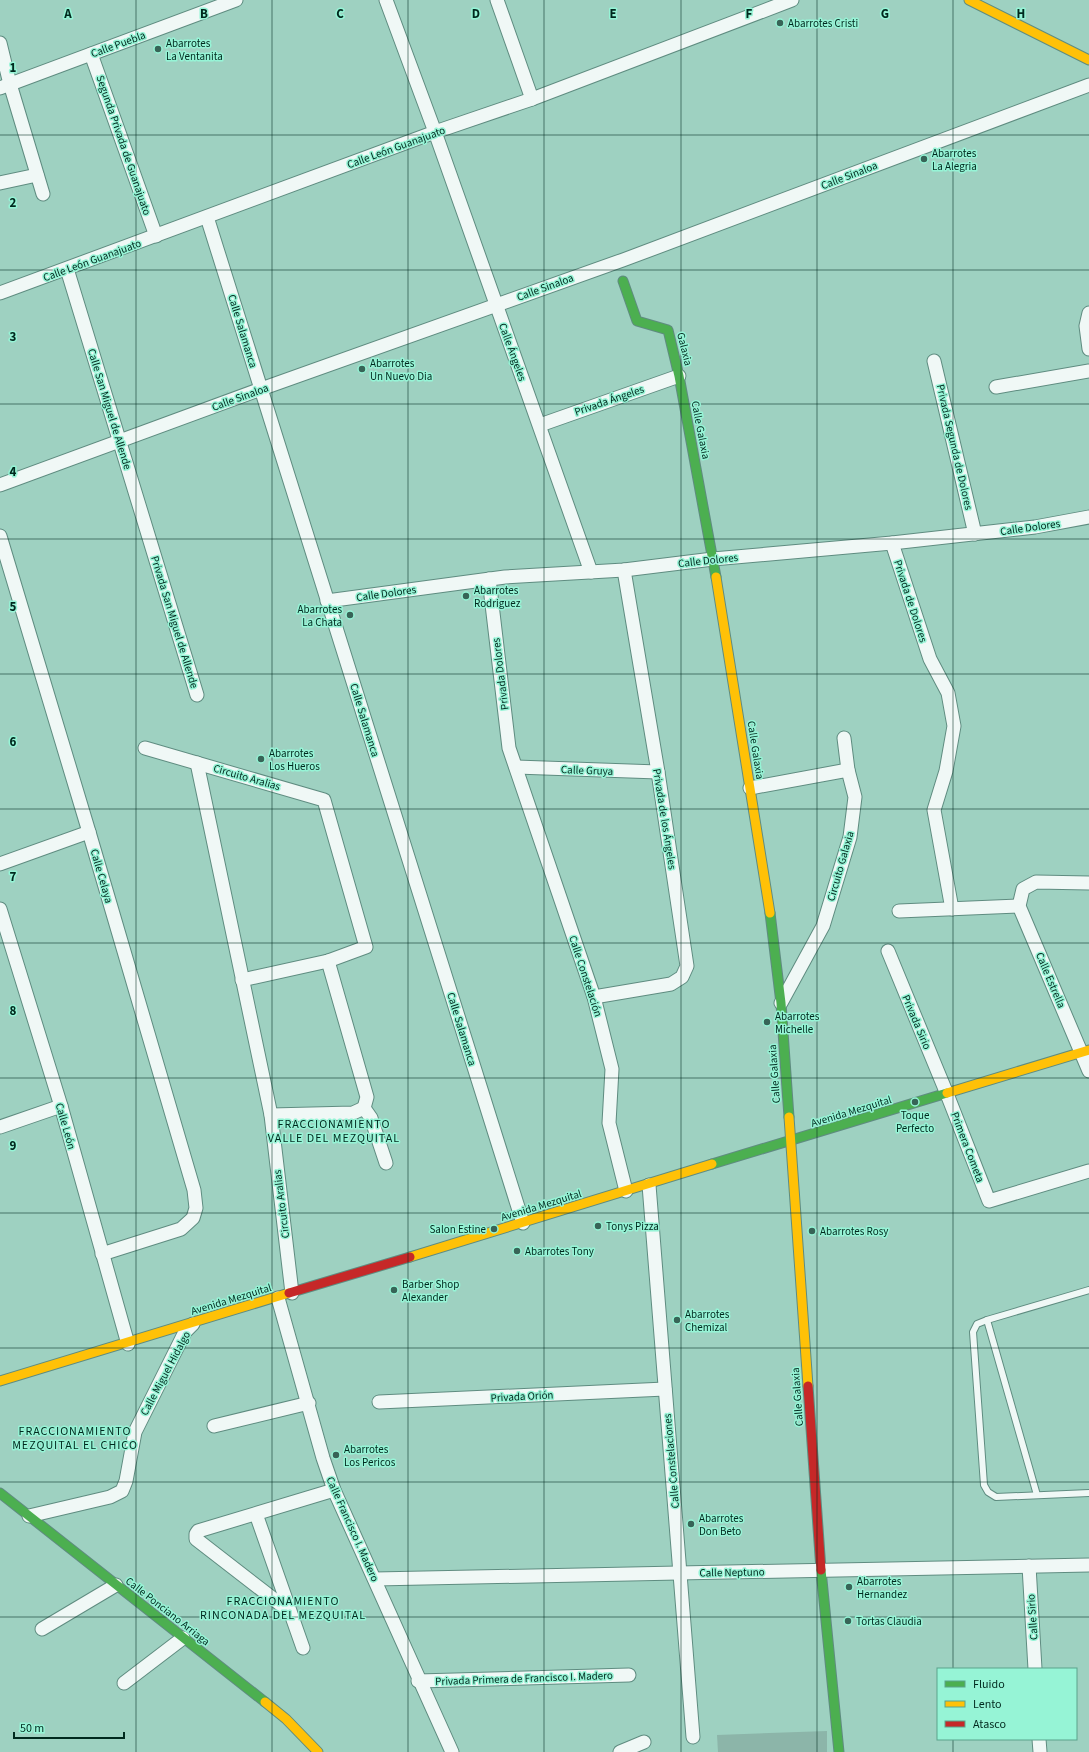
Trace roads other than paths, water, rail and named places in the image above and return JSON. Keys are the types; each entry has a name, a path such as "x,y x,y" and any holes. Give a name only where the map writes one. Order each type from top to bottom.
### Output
{"street":[{"name":"Calle Puebla","path":"5,86 236,0"},
{"name":"Calle Ángeles","path":"386,0 436,132 591,572"},
{"path":"497,0 532,99"},
{"name":"Calle León Guanajuato","path":"0,293 436,132 532,99 792,0"},
{"path":"969,0 1089,60"},
{"path":"0,43 5,86 43,194"},
{"name":"Segunda Privada de Guanajuato","path":"92,54 156,236"},
{"name":"Calle Sinaloa","path":"0,485 261,389 623,260 1089,85"},
{"path":"0,183 37,175"},
{"name":"Calle Salamanca","path":"207,217 523,1223"},
{"name":"Calle San Miguel de Allende","path":"67,269 152,549"},
{"name":"Galaxia","path":"623,281 637,320 668,330 679,376"},
{"path":"1089,312 1086,326 1089,349"},
{"name":"Privada Segunda de Dolores","path":"934,361 975,534"},
{"path":"996,387 1089,371"},
{"name":"Privada Ángeles","path":"540,425 679,376"},
{"name":"Calle Galaxia","path":"679,376 713,559 767,893 781,1003 821,1570 839,1752"},
{"name":"Calle Dolores","path":"327,601 489,579 624,570 713,559 975,534 1036,527 1089,517"},
{"name":"Calle Celaya","path":"0,536 194,1190 196,1208 193,1218 181,1229 102,1254"},
{"name":"Privada de Dolores","path":"892,543 930,659 948,693 954,726 946,771 934,810 952,909"},
{"name":"Privada San Miguel de Allende","path":"152,549 197,695"},
{"name":"Privada de los Ángeles","path":"594,997 671,984 682,977 687,966 658,772 624,570"},
{"name":"Privada Dolores","path":"489,579 509,748 516,767"},
{"name":"Circuito Galaxia","path":"781,1003 823,926 850,837 855,797 848,770 844,738"},
{"path":"145,748 197,763"},
{"name":"Circuito Aralias","path":"242,980 328,961 366,947 324,800 197,763 242,980 271,1115 292,1293"},
{"name":"Calle Gruya","path":"516,767 658,772"},
{"name":"Calle Constelación","path":"516,767 594,997 612,1069 609,1123 626,1192"},
{"path":"750,788 848,770"},
{"path":"0,864 89,832"},
{"path":"899,911 1019,906 1023,890 1036,882 1089,883"},
{"name":"Calle Estrella","path":"1019,906 1086,1052 1089,1071"},
{"name":"Calle León","path":"0,909 61,1106 128,1344"},
{"name":"Privada Sirio","path":"888,951 947,1094"},
{"path":"328,961 367,1097 364,1108"},
{"name":"Avenida Mezquital","path":"0,1381 128,1344 1086,1052"},
{"name":"Primera Cometa","path":"947,1094 989,1201 1089,1171"},
{"path":"0,1128 61,1106"},
{"path":"271,1115 353,1112 364,1108"},
{"path":"364,1108 371,1118 386,1163"},
{"name":"Calle Constelaciones","path":"649,1185 693,1737"},
{"name":"Calle Francisco I. Madero","path":"278,1298 334,1490 375,1579 418,1681 452,1752"},
{"name":"Calle Miguel Hidalgo","path":"29,1516 110,1497 122,1491 126,1481 135,1432 185,1332 193,1324"},
{"name":"Privada Orión","path":"379,1402 665,1389"},
{"path":"214,1426 309,1403"},
{"path":"289,1611 196,1540 196,1534 198,1531 334,1490"},
{"name":"Calle Ponciano Arriaga","path":"0,1493 286,1719 318,1752"},
{"path":"256,1514 303,1648"},
{"name":"Calle Neptuno","path":"375,1579 1089,1565"},
{"name":"Calle Sirio","path":"1028,1566 1035,1668"},
{"path":"42,1629 116,1585"},
{"path":"124,1683 183,1638"},
{"name":"Privada Primera de Francisco I. Madero","path":"418,1681 630,1675"},
{"path":"1039,1740 1040,1752"},
{"path":"620,1752 644,1742"}],"lane":[{"path":"1089,1290 987,1320 977,1324 973,1332 984,1485 988,1492 996,1497 1089,1493"},
{"path":"987,1320 1037,1495"}],"place":[{"name":"Abarrotes Cristi","path":"780,23"},
{"name":"Abarrotes La Ventanita","path":"158,49"},
{"name":"Abarrotes La Alegria","path":"924,159"},
{"name":"Abarrotes Un Nuevo Dia","path":"362,369"},
{"name":"Abarrotes Rodriguez","path":"466,596"},
{"name":"Abarrotes La Chata","path":"350,615"},
{"name":"Abarrotes Los Hueros","path":"261,759"},
{"name":"Abarrotes Michelle","path":"767,1022"},
{"name":"Toque Perfecto","path":"915,1102"},
{"name":"Tonys Pizza","path":"598,1226"},
{"name":"Salon Estine","path":"494,1229"},
{"name":"Abarrotes Rosy","path":"812,1231"},
{"name":"Abarrotes Tony","path":"517,1251"},
{"name":"Barber Shop Alexander","path":"394,1290"},
{"name":"Abarrotes Chemizal","path":"677,1320"},
{"name":"Abarrotes Los Pericos","path":"336,1455"},
{"name":"Abarrotes Don Beto","path":"691,1524"},
{"name":"Abarrotes Hernandez","path":"849,1587"},
{"name":"Tortas Claudia","path":"848,1621"}],"district":[{"name":"FRACCIONAMIENTO VALLE DEL MEZQUITAL","path":"334,1131"},
{"name":"FRACCIONAMIENTO MEZQUITAL EL CHICO","path":"75,1438"},
{"name":"FRACCIONAMIENTO RINCONADA DEL MEZQUITAL","path":"283,1608"}]}
